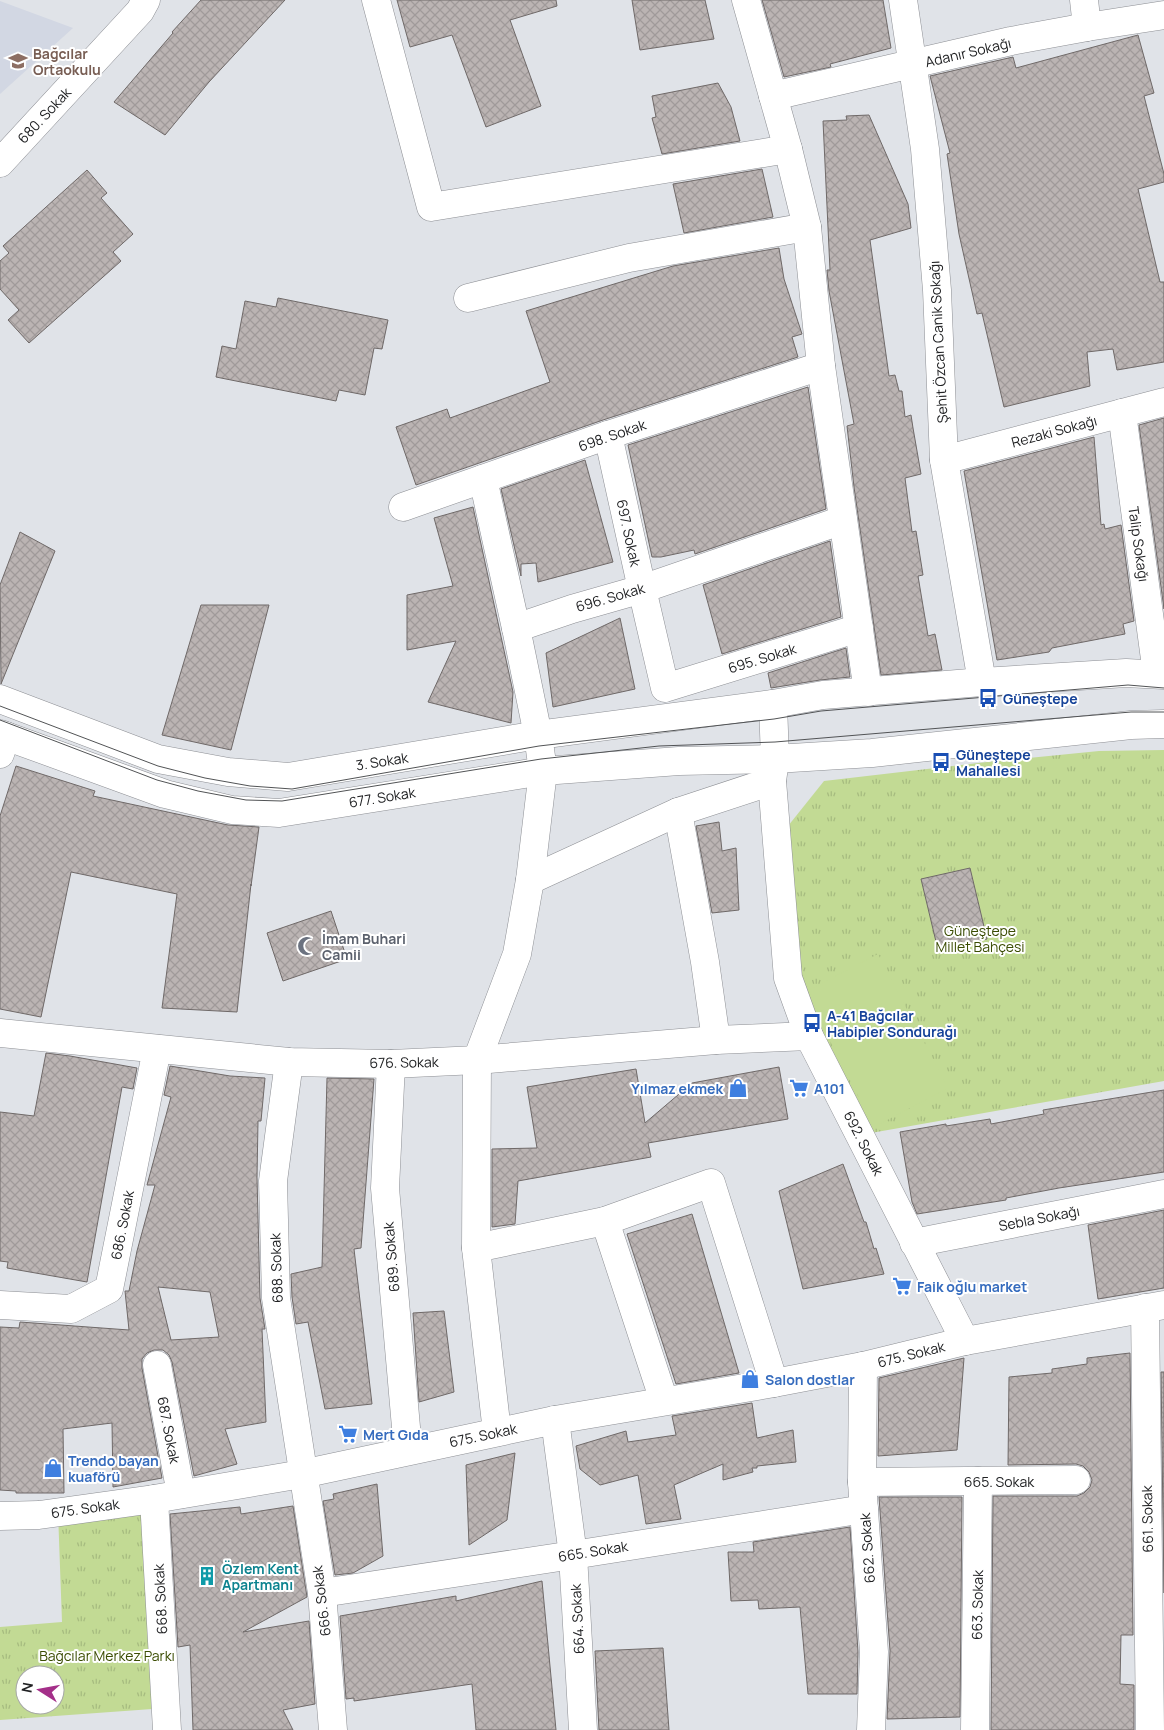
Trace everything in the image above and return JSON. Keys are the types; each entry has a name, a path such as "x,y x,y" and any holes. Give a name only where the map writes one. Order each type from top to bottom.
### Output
{"street":[{"name":"680. Sokak","path":"0,162 140,11 146,0"},
{"path":"376,0 431,207 788,149"},
{"path":"746,0 788,149 807,227 821,366 868,692"},
{"name":"Şehit Özcan Canik Sokağı","path":"903,0 924,149 937,290 944,460 982,682"},
{"path":"1084,0 1087,27"},
{"name":"Adanır Sokağı","path":"773,96 1011,41 1164,15"},
{"path":"468,298 629,258 807,227"},
{"name":"698. Sokak","path":"403,507 608,435 821,366"},
{"name":"Rezaki Sokağı","path":"944,460 1164,402"},
{"name":"Talip Sokağı","path":"1122,413 1160,674"},
{"name":"697. Sokak","path":"608,435 666,688"},
{"path":"483,479 538,735 543,772 530,880 517,954 477,1060 476,1248 498,1432"},
{"name":"696. Sokak","path":"516,628 572,609 642,589 843,520"},
{"name":"695. Sokak","path":"666,688 859,628"},
{"name":"3. Sokak","path":"0,699 158,759 228,772 288,777 538,735 773,704 823,695 1126,673 1160,674"},
{"name":"692. Sokak","path":"773,704 774,770 788,978 809,1036 965,1341"},
{"path":"530,880 774,770 872,753 1131,725 1164,724"},
{"name":"677. Sokak","path":"2,741 165,794 232,810 279,813 543,772 679,761 774,770"},
{"path":"678,812 705,962 716,1040"},
{"name":"676. Sokak","path":"0,1033 289,1062 391,1064 477,1060 716,1040 809,1036"},
{"name":"686. Sokak","path":"0,1305 71,1309 110,1289 157,1048"},
{"name":"688. Sokak","path":"289,1062 273,1181 276,1298 302,1474"},
{"name":"689. Sokak","path":"391,1064 385,1188 408,1450"},
{"path":"476,1248 605,1221 710,1183 774,1384"},
{"name":"Sebla Sokağı","path":"914,1243 1164,1194"},
{"path":"605,1221 664,1401"},
{"name":"675. Sokak","path":"0,1516 38,1515 154,1499 302,1474 555,1420 774,1384 863,1366 965,1341 1155,1306"},
{"name":"661. Sokak","path":"1150,1730 1155,1306"},
{"name":"687. Sokak","path":"157,1365 181,1494"},
{"name":"662. Sokak","path":"863,1366 863,1496 874,1652 871,1730"},
{"name":"664. Sokak","path":"555,1420 573,1555 583,1730"},
{"name":"666. Sokak","path":"302,1474 322,1593 333,1730"},
{"name":"665. Sokak","path":"322,1593 686,1536 863,1496 978,1481 1076,1480"},
{"name":"663. Sokak","path":"975,1730 978,1481"},
{"name":"668. Sokak","path":"154,1499 167,1730"}],"shaded area":[{"name":"Bağcılar Ortaokulu","path":"0,1 73,28 0,94"}],"green space":[{"name":"Güneştepe Millet Bahçesi","path":"1164,750 1164,1081 871,1133 801,987 788,826 824,781 1099,751"},
{"path":"878,954 948,1088 874,1127 805,992"},
{"name":"Bağcılar Merkez Parkı","path":"154,1499 166,1708 0,1720 0,1627 62,1622 58,1512"}],"building":[{"path":"201,0 285,0 209,82 165,135 114,102"},
{"path":"397,0 556,0 557,6 510,20 541,106 486,127 452,35 410,47"},
{"path":"632,0 705,0 714,39 640,50"},
{"path":"762,0 883,0 891,48 830,64 831,67 784,77"},
{"path":"1138,35 1154,93 1144,96 1164,174 1164,182 1138,189 1160,282 1164,282 1164,362 1117,370 1113,349 1087,352 1090,386 1004,407 982,313 977,314 959,234 947,154 950,153 930,76 1013,57 1016,68"},
{"path":"718,83 731,107 740,141 662,154 652,118 656,117 652,96"},
{"path":"869,115 908,204 911,228 870,240 889,376 895,375 899,391 902,391 905,417 911,415 921,474 905,478 912,532 916,531 923,575 918,576 928,636 935,634 942,670 881,675 847,426 854,424 829,291 827,270 830,270 823,121 847,120 846,116"},
{"path":"762,169 773,217 684,233 673,184"},
{"path":"87,170 107,193 101,198 133,234 113,252 121,261 29,343 8,320 19,310 0,289 0,261 9,253 3,246"},
{"path":"779,248 784,279 802,334 792,337 798,357 603,420 416,485 396,427 447,409 450,418 550,382 526,311 673,266"},
{"path":"278,298 388,320 382,349 374,348 365,395 339,390 336,401 216,377 222,346 236,349 245,301 276,307"},
{"path":"808,387 826,509 695,554 694,550 652,557 628,445"},
{"path":"1164,418 1164,609 1139,425"},
{"path":"1094,437 1101,525 1104,524 1105,529 1121,525 1134,621 1123,624 1125,634 1052,648 1049,652 997,660 964,471"},
{"path":"585,460 613,562 538,582 536,563 521,564 521,576 501,489"},
{"path":"473,507 513,692 511,723 428,702 456,641 407,650 407,595 453,586 434,518"},
{"path":"20,532 55,551 1,684 0,585"},
{"path":"830,541 841,617 722,654 703,585"},
{"path":"201,605 269,605 231,750 162,735"},
{"path":"620,618 635,689 553,707 546,653"},
{"path":"846,648 850,677 771,688 768,673"},
{"path":"16,766 95,791 93,796 228,825 259,827 237,1012 162,1008 177,894 71,872 41,1017 0,1009 0,816"},
{"path":"719,822 722,851 736,848 739,910 712,913 696,826"},
{"path":"970,868 987,939 938,950 921,879"},
{"name":"İmam Buhari Camii","path":"331,911 347,959 283,981 267,933"},
{"path":"46,1053 137,1068 133,1089 122,1087 87,1282 7,1268 8,1262 0,1261 0,1112 34,1116"},
{"path":"170,1066 230,1076 265,1078 261,1121 258,1121 257,1177 260,1298 265,1329 262,1329 266,1422 225,1429 237,1464 194,1476 172,1362 169,1355 163,1350 154,1350 147,1353 142,1359 142,1368 162,1478 113,1487 112,1423 63,1429 64,1493 16,1493 16,1491 0,1490 0,1327 19,1328 20,1322 129,1330 125,1291 129,1291 137,1251 155,1185 147,1185 171,1097 164,1095","holes":["158,1287 210,1292 219,1337 171,1340"]},
{"path":"779,1067 788,1119 648,1143 651,1157 518,1181 515,1224 492,1227 492,1149 537,1148 527,1087 636,1069 645,1123 692,1083"},
{"path":"327,1078 374,1079 361,1248 354,1249 372,1404 325,1409 308,1322 296,1324 291,1274 322,1267"},
{"path":"1164,1090 1164,1172 1059,1188 1006,1198 1006,1200 917,1214 912,1202 900,1132 990,1119 991,1124 1044,1114 1043,1110"},
{"path":"843,1164 864,1222 866,1222 874,1249 876,1248 884,1274 803,1289 779,1191"},
{"path":"1164,1210 1164,1288 1098,1299 1088,1225"},
{"path":"692,1214 739,1373 676,1384 627,1234"},
{"path":"444,1311 454,1392 419,1402 413,1313"},
{"path":"1130,1353 1133,1635 1121,1635 1120,1684 1134,1685 1134,1730 991,1730 993,1496 1077,1496 1084,1493 1090,1487 1092,1480 1089,1472 1083,1466 1076,1464 1008,1465 1009,1377 1052,1373 1052,1369 1087,1364 1087,1358"},
{"path":"964,1358 957,1450 878,1456 879,1378"},
{"path":"1161,1372 1164,1372 1164,1593"},
{"path":"752,1403 757,1438 793,1430 796,1462 757,1466 757,1468 752,1468 753,1472 723,1480 723,1464 674,1485 681,1519 646,1524 638,1475 600,1485 580,1469 576,1446 626,1431 628,1442 676,1435 672,1416"},
{"path":"515,1453 507,1520 469,1545 466,1465"},
{"path":"377,1484 383,1556 353,1573 335,1575 323,1501 334,1499 333,1494"},
{"path":"879,1497 962,1497 960,1717 887,1719 890,1651"},
{"path":"293,1506 307,1597 243,1632 309,1621 315,1704 283,1710 293,1730 193,1730 190,1645 178,1647 170,1514 240,1507 241,1514"},
{"path":"850,1527 858,1652 857,1694 808,1694 800,1607 759,1609 758,1600 731,1601 728,1552 754,1552 753,1542"},
{"path":"542,1581 556,1730 476,1730 472,1684 354,1701 354,1698 346,1699 340,1616 456,1596 456,1601"},
{"path":"663,1648 669,1730 599,1730 595,1651"}],"tram line":[{"path":"0,706 158,766 205,778 250,786 292,789 539,746 774,719 821,711 1128,685 1164,688"},
{"path":"0,720 157,780 198,791 246,800 282,801 541,759 659,746 775,742 1131,712 1164,712"}],"place":[{"name":"Bağcılar Ortaokulu","path":"18,61"},
{"name":"Güneştepe","path":"988,698"},
{"name":"Güneştepe Mahallesi","path":"941,762"},
{"name":"İmam Buhari Camii","path":"307,946"},
{"name":"A-41 Bağcılar Habipler Sondurağı","path":"812,1023"},
{"name":"Yılmaz ekmek","path":"738,1088"},
{"name":"A101","path":"799,1088"},
{"name":"Faik oğlu market","path":"902,1286"},
{"name":"Salon dostlar","path":"750,1379"},
{"name":"Mert Gıda","path":"348,1434"},
{"name":"Trendo bayan kuaförü","path":"53,1468"},
{"name":"Özlem Kent Apartmanı","path":"207,1576"}]}
